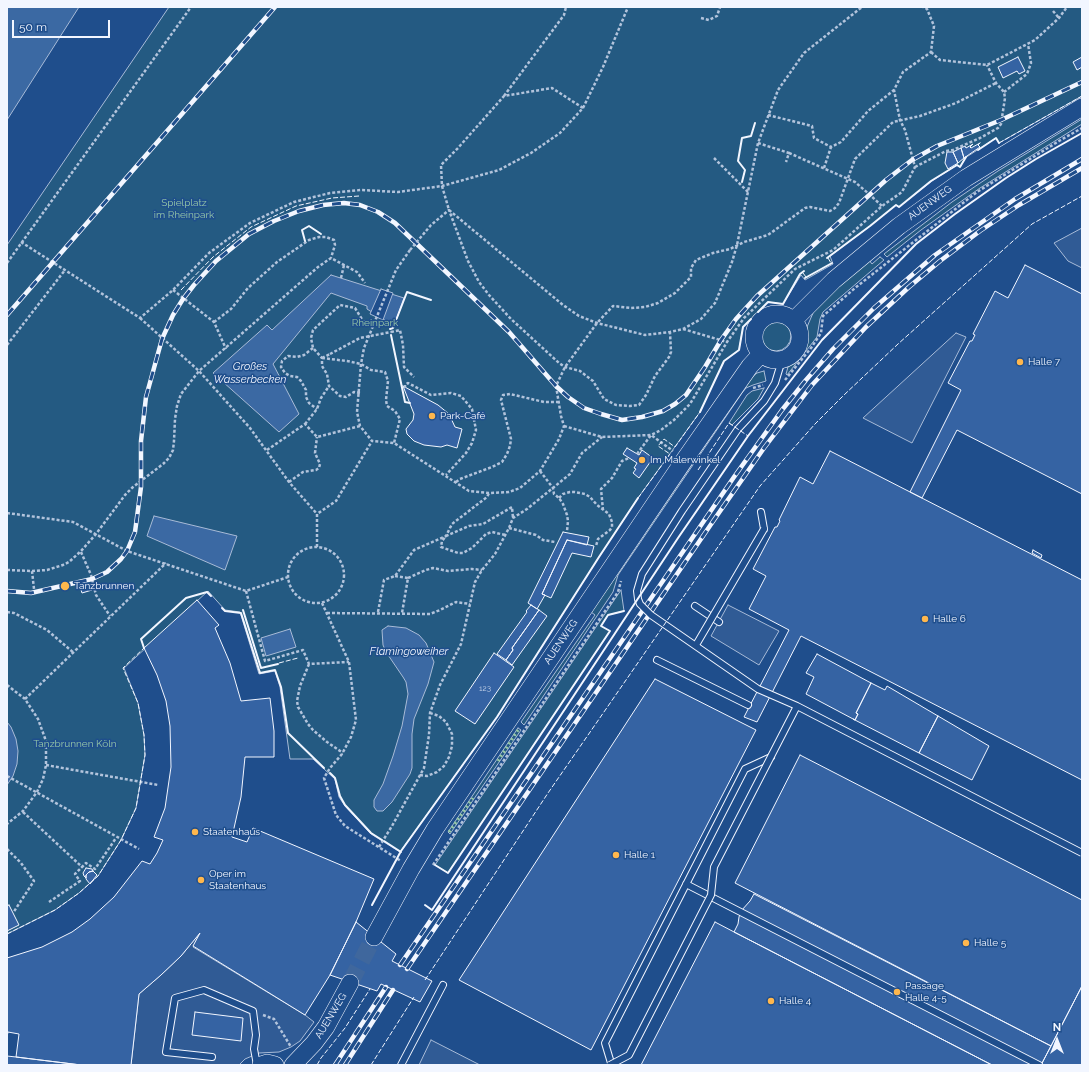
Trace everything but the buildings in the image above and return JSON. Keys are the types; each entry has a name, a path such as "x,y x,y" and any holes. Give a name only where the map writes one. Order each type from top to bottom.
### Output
{"street":[{"name":"AUENWEG","path":"794,320 834,280 899,226 966,178 1082,107"},
{"path":"779,313 787,315 794,320 800,332 800,340 794,353 782,360 770,360 761,354 753,339 757,324 770,314 779,313"},
{"name":"AUENWEG","path":"374,938 411,869 440,822 685,459 750,366 761,354"},
{"name":"AUENWEG","path":"293,1057 314,1043 326,1027 350,983"},
{"path":"261,1065 267,1063 275,1065"}],"lane":[{"path":"782,360 775,383 764,401 738,429 682,511 642,574 637,591 640,604 651,615 758,689 797,706 1082,853"},
{"path":"696,645 764,529 761,512"},
{"path":"695,606 719,622"},
{"path":"657,660 748,705"},
{"path":"718,860 797,706"},
{"path":"611,1064 629,1055 710,895 714,867 797,706 1012,817"},
{"path":"611,1064 605,1043 745,769 771,757"},
{"path":"611,1064 628,1054 711,896 714,867"},
{"path":"686,884 1038,1065"},
{"path":"401,1065 443,985"},
{"path":"212,1057 166,1052 175,998 204,990 253,1011 256,1035 254,1050 257,1065"}],"path":[{"path":"7,263 191,7"},
{"path":"566,7 564,15 504,96 441,165 442,186 468,261 479,282 511,319 565,367 580,371 593,381 604,399 621,406 639,405 646,395 655,376 671,352 670,332"},
{"path":"140,318 173,290 209,253 250,223 294,202 330,193 360,190 398,192 442,186 499,170 531,153 560,133 583,108 628,7"},
{"path":"701,18 709,20 717,16 720,7"},
{"path":"450,210 563,305 579,316 598,323 645,335 670,332 683,328 701,319 715,303 732,262 737,245 758,144 778,90 804,53 862,7"},
{"path":"824,168 831,147 841,142 868,111 894,90 903,72 931,52 934,26 927,9 923,7"},
{"path":"931,52 940,60 987,65 1035,40 1059,18 1067,7"},
{"path":"1053,11 1059,18"},
{"path":"1004,92 1027,74 1031,63 1028,44"},
{"path":"564,426 602,438 651,435 661,430 674,420 690,404 727,342 744,318 795,270 833,250 882,206 902,192 915,167 946,151 953,150 980,138 998,128 1001,124 1005,98 1004,92 996,83 987,65"},
{"path":"450,210 431,225 400,263 376,318 364,348 361,364 358,412 360,426 372,441 394,443 469,491 489,493 509,492 520,488 540,472 559,439 564,426 556,386 565,367 598,323 613,306 631,308 645,307 658,303 675,293 691,277 691,268 696,260 713,253 730,249 744,242 768,235 805,208 810,207 830,211 835,208 839,202 855,159 892,122 920,116 956,103 996,83"},
{"path":"504,96 552,88 583,108"},
{"path":"894,90 900,120 905,130 915,167"},
{"path":"768,115 812,126 814,138 831,147"},
{"path":"749,389 760,385 782,383 788,378 821,333 823,316 855,288 978,192 1082,128"},
{"path":"758,144 789,153 847,178 855,182 882,206"},
{"path":"786,162 789,153"},
{"path":"714,158 748,193"},
{"path":"7,570 47,570 70,562 81,552 129,491 169,458 173,450 175,419 181,394 199,371 226,349 285,295 331,258 336,245 334,240 326,237 319,237 309,240 277,262 248,288 231,309 214,322"},
{"path":"21,242 140,318 199,371 250,428 289,482 317,514 317,547"},
{"path":"331,258 357,272 365,282"},
{"path":"341,278 344,265"},
{"path":"7,345 64,270"},
{"path":"173,290 214,322 226,349"},
{"path":"373,327 363,321 355,308 340,305 313,330 310,338 313,348 322,358 361,364 371,370 385,372 388,382 386,400 387,406 395,411 400,419 394,443"},
{"path":"683,328 727,342"},
{"path":"322,358 360,338 400,330 403,345 404,367 414,377"},
{"path":"313,348 304,355 297,357 288,356 282,361 281,367 290,376 297,377 301,381 306,390 306,397 309,403 317,409"},
{"path":"267,450 306,424 317,409 321,398 329,386 328,374 322,366 322,358"},
{"path":"405,388 405,385 408,383 431,395 451,393 461,396 472,408 476,430 472,442 466,453 446,475"},
{"path":"329,386 340,396 346,396 354,392 360,393"},
{"path":"456,482 502,462 507,454 511,439 501,400 503,395 510,394 544,402 558,402"},
{"path":"289,482 303,472 316,470 319,468 320,464 315,452 317,437 306,424"},
{"path":"317,437 360,426"},
{"path":"637,454 651,435"},
{"path":"651,435 685,459"},
{"path":"513,518 570,474 582,453 602,438"},
{"path":"317,514 336,501 372,441"},
{"path":"603,510 601,489 612,478 622,462 629,458"},
{"path":"540,472 553,488 554,494 558,498 567,515 568,531"},
{"path":"558,498 570,492 584,494 590,497 612,518 612,527 598,540 596,546"},
{"path":"489,493 487,497 452,524 442,541 442,547 458,553 468,551 486,534 492,532 505,535"},
{"path":"379,848 424,768 429,735 430,713 440,685 461,644 475,582 482,570 495,554 509,528 513,518 512,507 484,524 469,526 414,550 395,576"},
{"path":"7,513 74,522 127,551 246,591 288,577"},
{"path":"509,528 536,535 543,540 556,542"},
{"path":"317,547 336,555 344,573 343,583 338,592 331,599 322,603 312,603 303,600 295,594 290,586 288,577 289,568 296,556 308,548 317,547"},
{"path":"81,552 91,575 96,595 110,616"},
{"path":"25,699 166,563"},
{"path":"378,612 384,580 395,576 408,578 433,568 448,571 472,569 482,570"},
{"path":"32,571 34,589"},
{"path":"429,870 618,592 622,577"},
{"path":"402,613 408,578"},
{"path":"246,591 265,661 303,650 309,664 300,686 298,707 313,730 343,753"},
{"path":"327,613 378,612 430,614 456,602 470,604"},
{"path":"322,603 349,662 356,720 351,737 343,753 330,768 324,778 336,815 345,826 411,869"},
{"path":"7,612 14,613 47,630 74,653"},
{"path":"309,664 349,662"},
{"path":"7,685 25,699 38,719 46,741 46,765 43,779 37,792 23,812 7,824"},
{"path":"420,775 427,776 438,772 444,766 449,757 452,746 452,734 446,722 439,716 430,713"},
{"path":"46,765 158,785"},
{"path":"7,776 116,838 139,849"},
{"path":"23,812 82,867"},
{"path":"49,902 80,881 75,874 86,863 95,869 116,838"},
{"path":"7,849 21,863 34,881 13,914"},
{"path":"253,1011 274,1019 293,1057"}],"green space":[{"name":"Rheinpark","path":"169,7 1082,7 1082,96 999,143 996,138 965,158 960,167 957,165 932,181 899,207 896,205 830,256 833,264 805,280 801,275 783,304 768,302 743,327 739,350 724,361 700,412 638,498 497,717 400,852 371,834 345,806 339,797 335,779 313,759 290,759 280,687 275,671 259,674 240,612 225,610 208,591 124,668 138,703 144,735 145,755 136,808 121,840 98,876 79,893 55,910 7,934 7,245"},
{"path":"1082,119 1082,124 980,188 921,230 887,257 884,254 952,202 998,171"},
{"path":"880,257 884,260 823,312 820,319 817,337 787,375 788,367 804,347 807,327 813,313 829,295 869,260 872,264"},
{"path":"776,321 787,325 791,336 787,347 776,351 765,347 761,336 765,325"},
{"path":"764,371 766,381 746,388 742,393 618,575 613,592 524,725 521,722 595,615 591,612 752,377 757,373"},
{"path":"764,388 758,399 732,425 729,423 747,395 752,391"},
{"path":"621,590 624,611 608,615 601,626 610,631 448,873 435,865"},
{"path":"518,728 521,730 450,834 448,832"}],"shaded area":[{"path":"1082,228 1082,268 1068,261 1054,243"},
{"path":"956,333 966,337 912,443 863,418"},
{"path":"728,605 779,631 759,665 711,636"},
{"path":"200,933 193,947 305,1015 314,1022 300,1041 291,1047 279,1052 259,1053 245,1059 239,1065 131,1065 139,994 181,956"},
{"path":"431,1040 480,1065 419,1065"}],"water":[{"path":"7,7 79,7 7,120"},
{"name":"Großes Wasserbecken","path":"331,275 404,298 394,326 367,309 367,306 331,293 273,364 299,414 279,432 213,373 267,325 272,330"},
{"path":"154,516 237,536 225,570 147,536"},
{"name":"Flamingoweiher","path":"388,626 406,628 419,635 426,643 434,662 428,684 414,719 412,734 412,768 410,774 392,802 383,811 377,811 374,807 374,800 383,784 393,756 402,726 408,694 406,682 383,645 382,630"},
{"path":"290,629 296,647 266,656 261,638"},
{"path":"7,722 16,739 18,751 17,764 13,776 7,785"}],"pier":[{"path":"381,289 393,293 383,320 370,314"}],"tunnel":[{"path":"350,983 374,937"}],"railway":[{"path":"7,315 275,7"},
{"path":"7,591 31,593 92,579 107,572 127,551 135,532 141,487 141,441 146,397 162,339 173,315 183,299 216,261 249,234 274,221 299,211 323,205 344,203 360,205 378,212 395,223 509,332 556,386 568,397 584,408 622,420 642,417 663,411 686,395 736,319 757,296 886,180 912,160 937,146 1001,120 1082,82"},
{"path":"400,965 734,477 782,410 806,380 833,349 874,308 935,255 1015,199 1082,159"},
{"path":"407,969 716,517 764,448 812,385 866,327 909,287 940,261 980,231 1019,205 1082,168"},
{"path":"335,1065 386,987"},
{"path":"345,1065 393,990"}],"hedge":[{"path":"498,761 518,730"},
{"path":"449,832 473,798"}],"fence":[{"path":"999,143 1082,96"},
{"path":"181,290 213,257 251,227 296,206 332,198 359,196"},
{"path":"425,980 548,793 760,486 815,424 898,344 1032,224 1082,196"},
{"path":"828,258 831,263"},
{"path":"803,273 806,277"},
{"path":"638,498 670,454 658,446 664,439 675,447 700,412"},
{"path":"698,470 729,423 748,436"},
{"path":"7,934 55,910 79,893 98,876 121,840 136,808 145,755 144,735 138,703 123,668 144,648"},
{"path":"279,663 298,658"},
{"path":"317,1065 345,1028 370,989"},
{"path":"371,1065 414,997"}],"wall":[{"path":"742,182 745,170 738,161 742,138 751,136 755,123"},
{"path":"425,905 432,910 678,538 748,436 822,340 916,244 1006,178 1082,133"},
{"path":"978,150 996,138 999,143"},
{"path":"827,258 896,205 899,207 931,181 957,165 960,167 966,157"},
{"path":"305,241 302,230 309,226 321,234"},
{"path":"805,278 832,263"},
{"path":"758,312 768,302 783,304 800,274 804,271"},
{"path":"390,329 393,328 407,292 431,300"},
{"path":"700,412 724,361 739,350 743,327 751,319"},
{"path":"391,335 405,402 410,403"},
{"path":"372,905 401,851 497,717 638,498"},
{"path":"144,648 141,639 186,598 207,592 211,596"},
{"path":"222,608 225,611 241,613 260,673 275,670 281,687 288,733 324,768"},
{"path":"243,610 261,668 278,664"},
{"path":"435,865 448,873 610,631 601,626 608,615 624,611"},
{"path":"330,773 335,778 340,796 345,805 371,833 382,840"},
{"path":"384,841 401,852"}],"place":[{"name":"Halle 7","path":"1020,362"},
{"name":"Park-Café","path":"432,416"},
{"name":"Im Malerwinkel","path":"642,460"},
{"name":"Tanzbrunnen","path":"65,586"},
{"name":"Halle 6","path":"925,619"},
{"name":"Staatenhaus","path":"195,832"},
{"name":"Halle 1","path":"616,855"},
{"name":"Oper im Staatenhaus","path":"201,880"},
{"name":"Halle 5","path":"966,943"},
{"name":"Passage Halle 4-5","path":"897,992"},
{"name":"Halle 4","path":"771,1001"}],"park label":[{"name":"Spielplatz im Rheinpark","path":"184,208"},
{"name":"Tanzbrunnen Köln","path":"75,744"}]}
